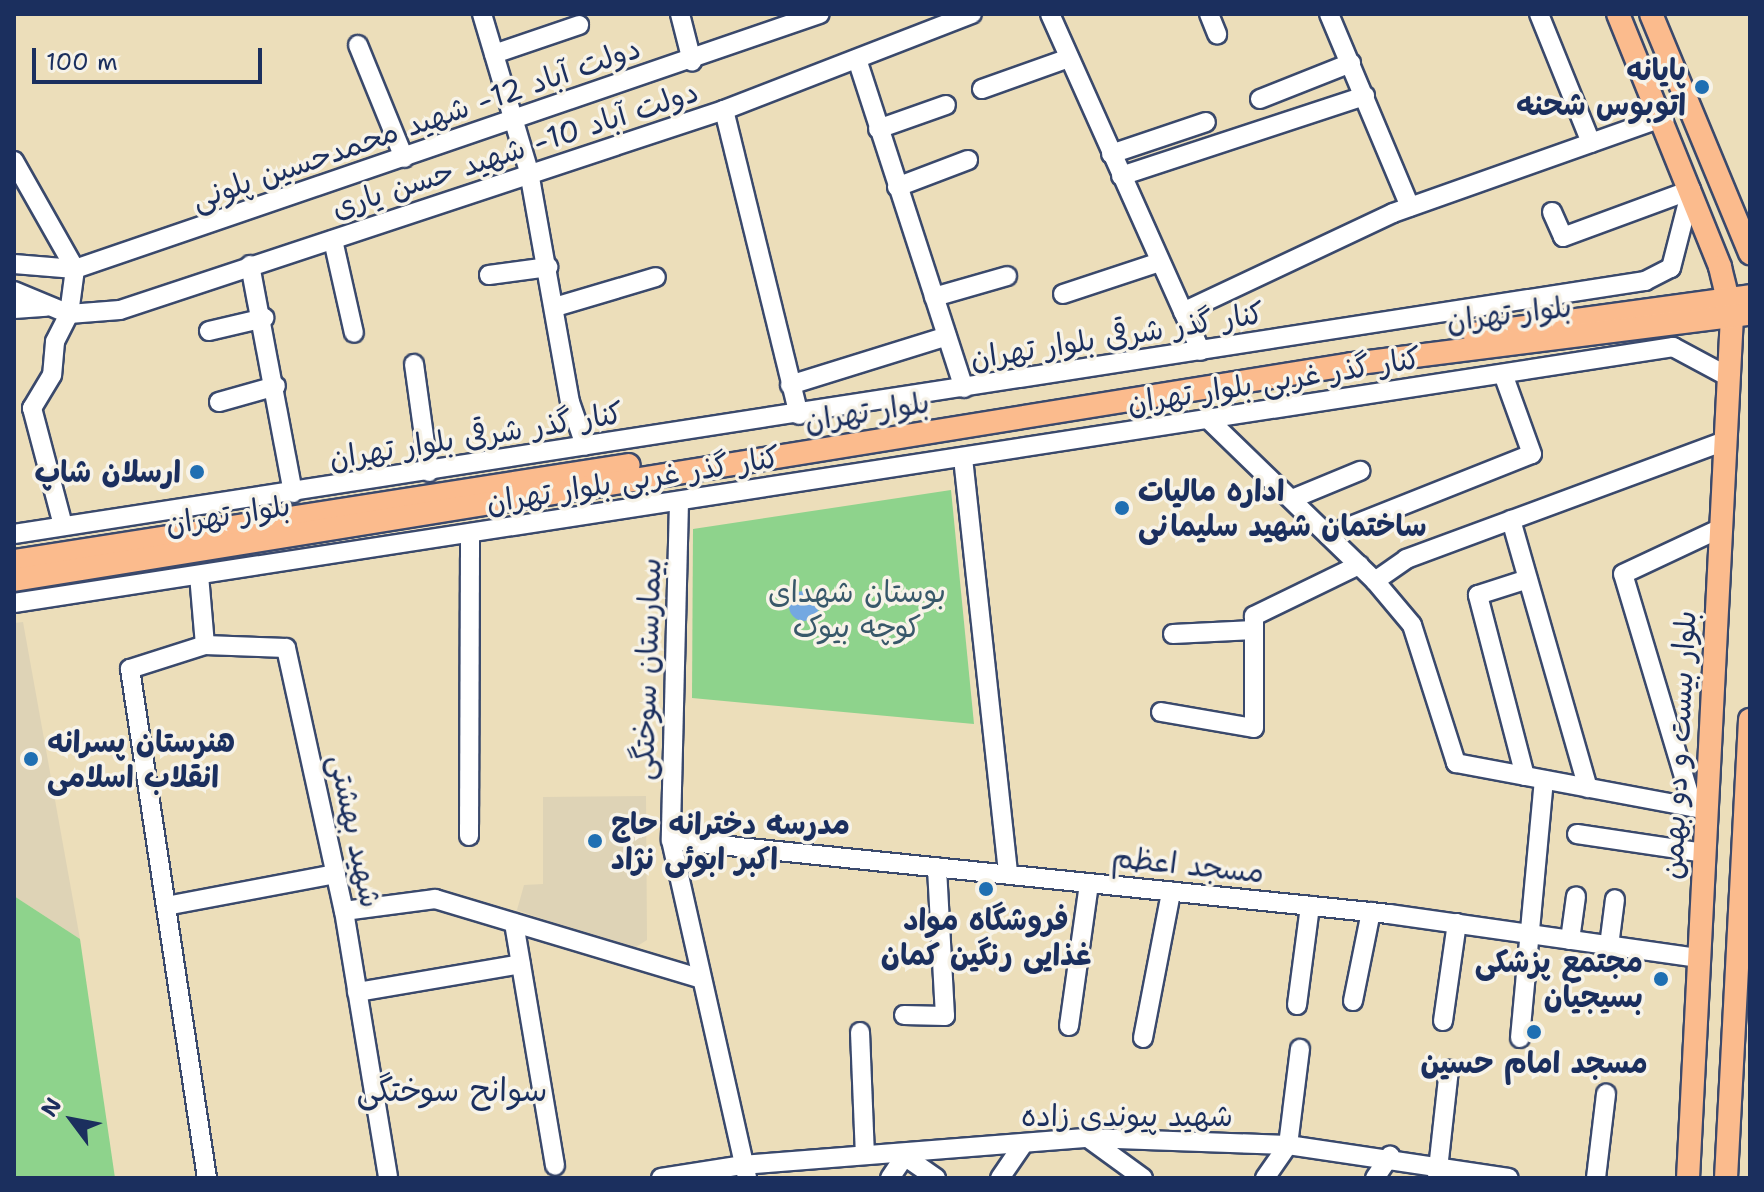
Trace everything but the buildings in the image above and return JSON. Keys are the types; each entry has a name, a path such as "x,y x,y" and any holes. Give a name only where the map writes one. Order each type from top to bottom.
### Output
{"main road":[{"path":"1618,14 1741,306"},
{"path":"1651,14 1750,253"},
{"path":"1719,176 1750,218"},
{"name":"بلوار تهران","path":"14,561 1542,323 1741,306"},
{"name":"بلوار تهران","path":"14,580 1352,364 1741,306"},
{"name":"بلوار بیست و دو بهمن","path":"1688,1178 1704,853 1699,809 1708,773 1729,377 1741,306"},
{"path":"1726,1178 1743,972 1750,720"},
{"path":"1708,773 1747,774"}],"street":[{"path":"482,14 529,172 570,402 585,445"},
{"path":"680,14 692,61"},
{"name":"دولت آباد 12- شهید محمدحسین پلونی","path":"75,269 404,158 513,116 692,61 820,14"},
{"name":"دولت آباد 10- شهید حسن یاری","path":"69,314 120,310 333,240 529,172 724,110 972,14"},
{"path":"1050,14 1201,351"},
{"path":"1209,14 1217,34"},
{"path":"1329,14 1410,207"},
{"path":"1539,14 1591,143"},
{"path":"494,54 579,25"},
{"path":"358,45 404,158"},
{"path":"982,89 1069,58"},
{"path":"857,59 964,388"},
{"path":"1260,99 1351,63"},
{"path":"1121,176 1365,96"},
{"path":"878,129 946,105"},
{"path":"724,110 799,415"},
{"path":"1183,312 1410,207 1661,118"},
{"path":"1111,154 1206,122"},
{"path":"897,187 968,160"},
{"path":"14,161 75,269 69,314 55,342 52,375 32,408 63,525"},
{"path":"1552,212 1563,237 1691,190"},
{"name":"کنار گذر شرقی بلوار تهران","path":"14,534 429,472 585,445 799,415 1645,281 1671,268 1691,190"},
{"path":"333,240 354,333"},
{"path":"1063,294 1160,262"},
{"path":"14,264 75,269"},
{"path":"250,265 264,318 293,493"},
{"path":"489,275 548,267"},
{"path":"934,297 1007,276"},
{"path":"555,307 656,277"},
{"path":"14,291 46,307 69,314"},
{"path":"1538,298 1542,323"},
{"path":"14,309 46,307"},
{"path":"209,331 264,318"},
{"path":"790,385 947,336"},
{"name":"کنار گذر غربی بلوار تهران","path":"14,603 1673,347 1729,377"},
{"path":"414,364 429,472"},
{"path":"1352,364 1357,397"},
{"path":"1328,535 1532,454 1503,374"},
{"path":"219,402 276,386"},
{"path":"1209,420 1375,581 1412,625 1456,763 1699,809 1623,574 1721,528"},
{"path":"1375,581 1406,559 1725,441"},
{"path":"963,458 1008,875"},
{"path":"1292,499 1360,471"},
{"name":"بیمارستان سوختگی","path":"679,502 671,840 745,1171"},
{"path":"1511,520 1588,788"},
{"path":"469,836 470,534"},
{"path":"1161,712 1254,728 1254,616 1359,565"},
{"path":"199,575 205,645 130,669 207,1178"},
{"path":"1520,1038 1532,934 1534,778 1478,595 1528,579"},
{"path":"1173,634 1254,630"},
{"name":"شهید بهشتی","path":"205,645 286,648 344,911 388,1176"},
{"path":"1577,834 1704,853"},
{"name":"مسجد اعظم","path":"671,840 1371,912 1699,958"},
{"path":"904,1015 945,1016 937,867"},
{"path":"166,906 336,874"},
{"path":"1069,1026 1089,883"},
{"path":"1143,1038 1171,892"},
{"path":"1570,940 1576,896"},
{"path":"344,911 435,899 701,979"},
{"path":"1609,946 1615,899"},
{"path":"1297,1005 1310,906"},
{"path":"1353,1001 1371,912"},
{"path":"514,923 555,1166"},
{"path":"1443,1021 1457,923"},
{"path":"357,992 521,964"},
{"path":"860,1032 865,1155"},
{"path":"1265,1178 1288,1145 1300,1049"},
{"path":"1439,1171 1449,1070"},
{"path":"1596,1178 1606,1094"},
{"path":"1088,1138 1143,1178"},
{"name":"شهید پیوندی زاده","path":"661,1178 745,1171 865,1155 1088,1138 1288,1145 1390,1156 1439,1171 1509,1178"},
{"path":"1000,1178 1024,1143"},
{"path":"890,1178 903,1154 936,1178"},
{"path":"1375,1178 1390,1156"},
{"path":"1108,1178 1120,1161"}],"shaded area":[{"name":"هنرستان پسرانه انقلاب اسلامی","path":"23,622 80,939 14,896 14,623"},
{"name":"مدرسه دخترانه حاج اکبر ابوئی نژاد","path":"646,796 647,940 631,950 517,910 524,885 543,884 543,797"}],"green space":[{"name":"بوستان شهدای کوچه بیوک","path":"951,490 974,724 692,698 693,529"},
{"path":"14,896 80,939 115,1178 14,1178"}],"water":[{"path":"804,591 815,595 819,606 815,617 804,621 793,617 789,606 793,595"}],"place":[{"name":"پایانه اتوبوس شحنه","path":"1702,87"},
{"name":"ارسلان شاپ","path":"197,472"},
{"name":"اداره مالیات ساختمان شهید سلیمانی","path":"1122,508"},
{"name":"هنرستان پسرانه انقلاب اسلامی","path":"31,759"},
{"name":"مدرسه دخترانه حاج اکبر ابوئی نژاد","path":"595,841"},
{"name":"فروشگاه مواد غذایی رنگین کمان","path":"986,889"},
{"name":"مجتمع پزشکی بسیجیان","path":"1661,979"},
{"name":"مسجد امام حسین","path":"1534,1032"}],"district":[{"name":"سوانح سوختگی","path":"452,1090"}]}
